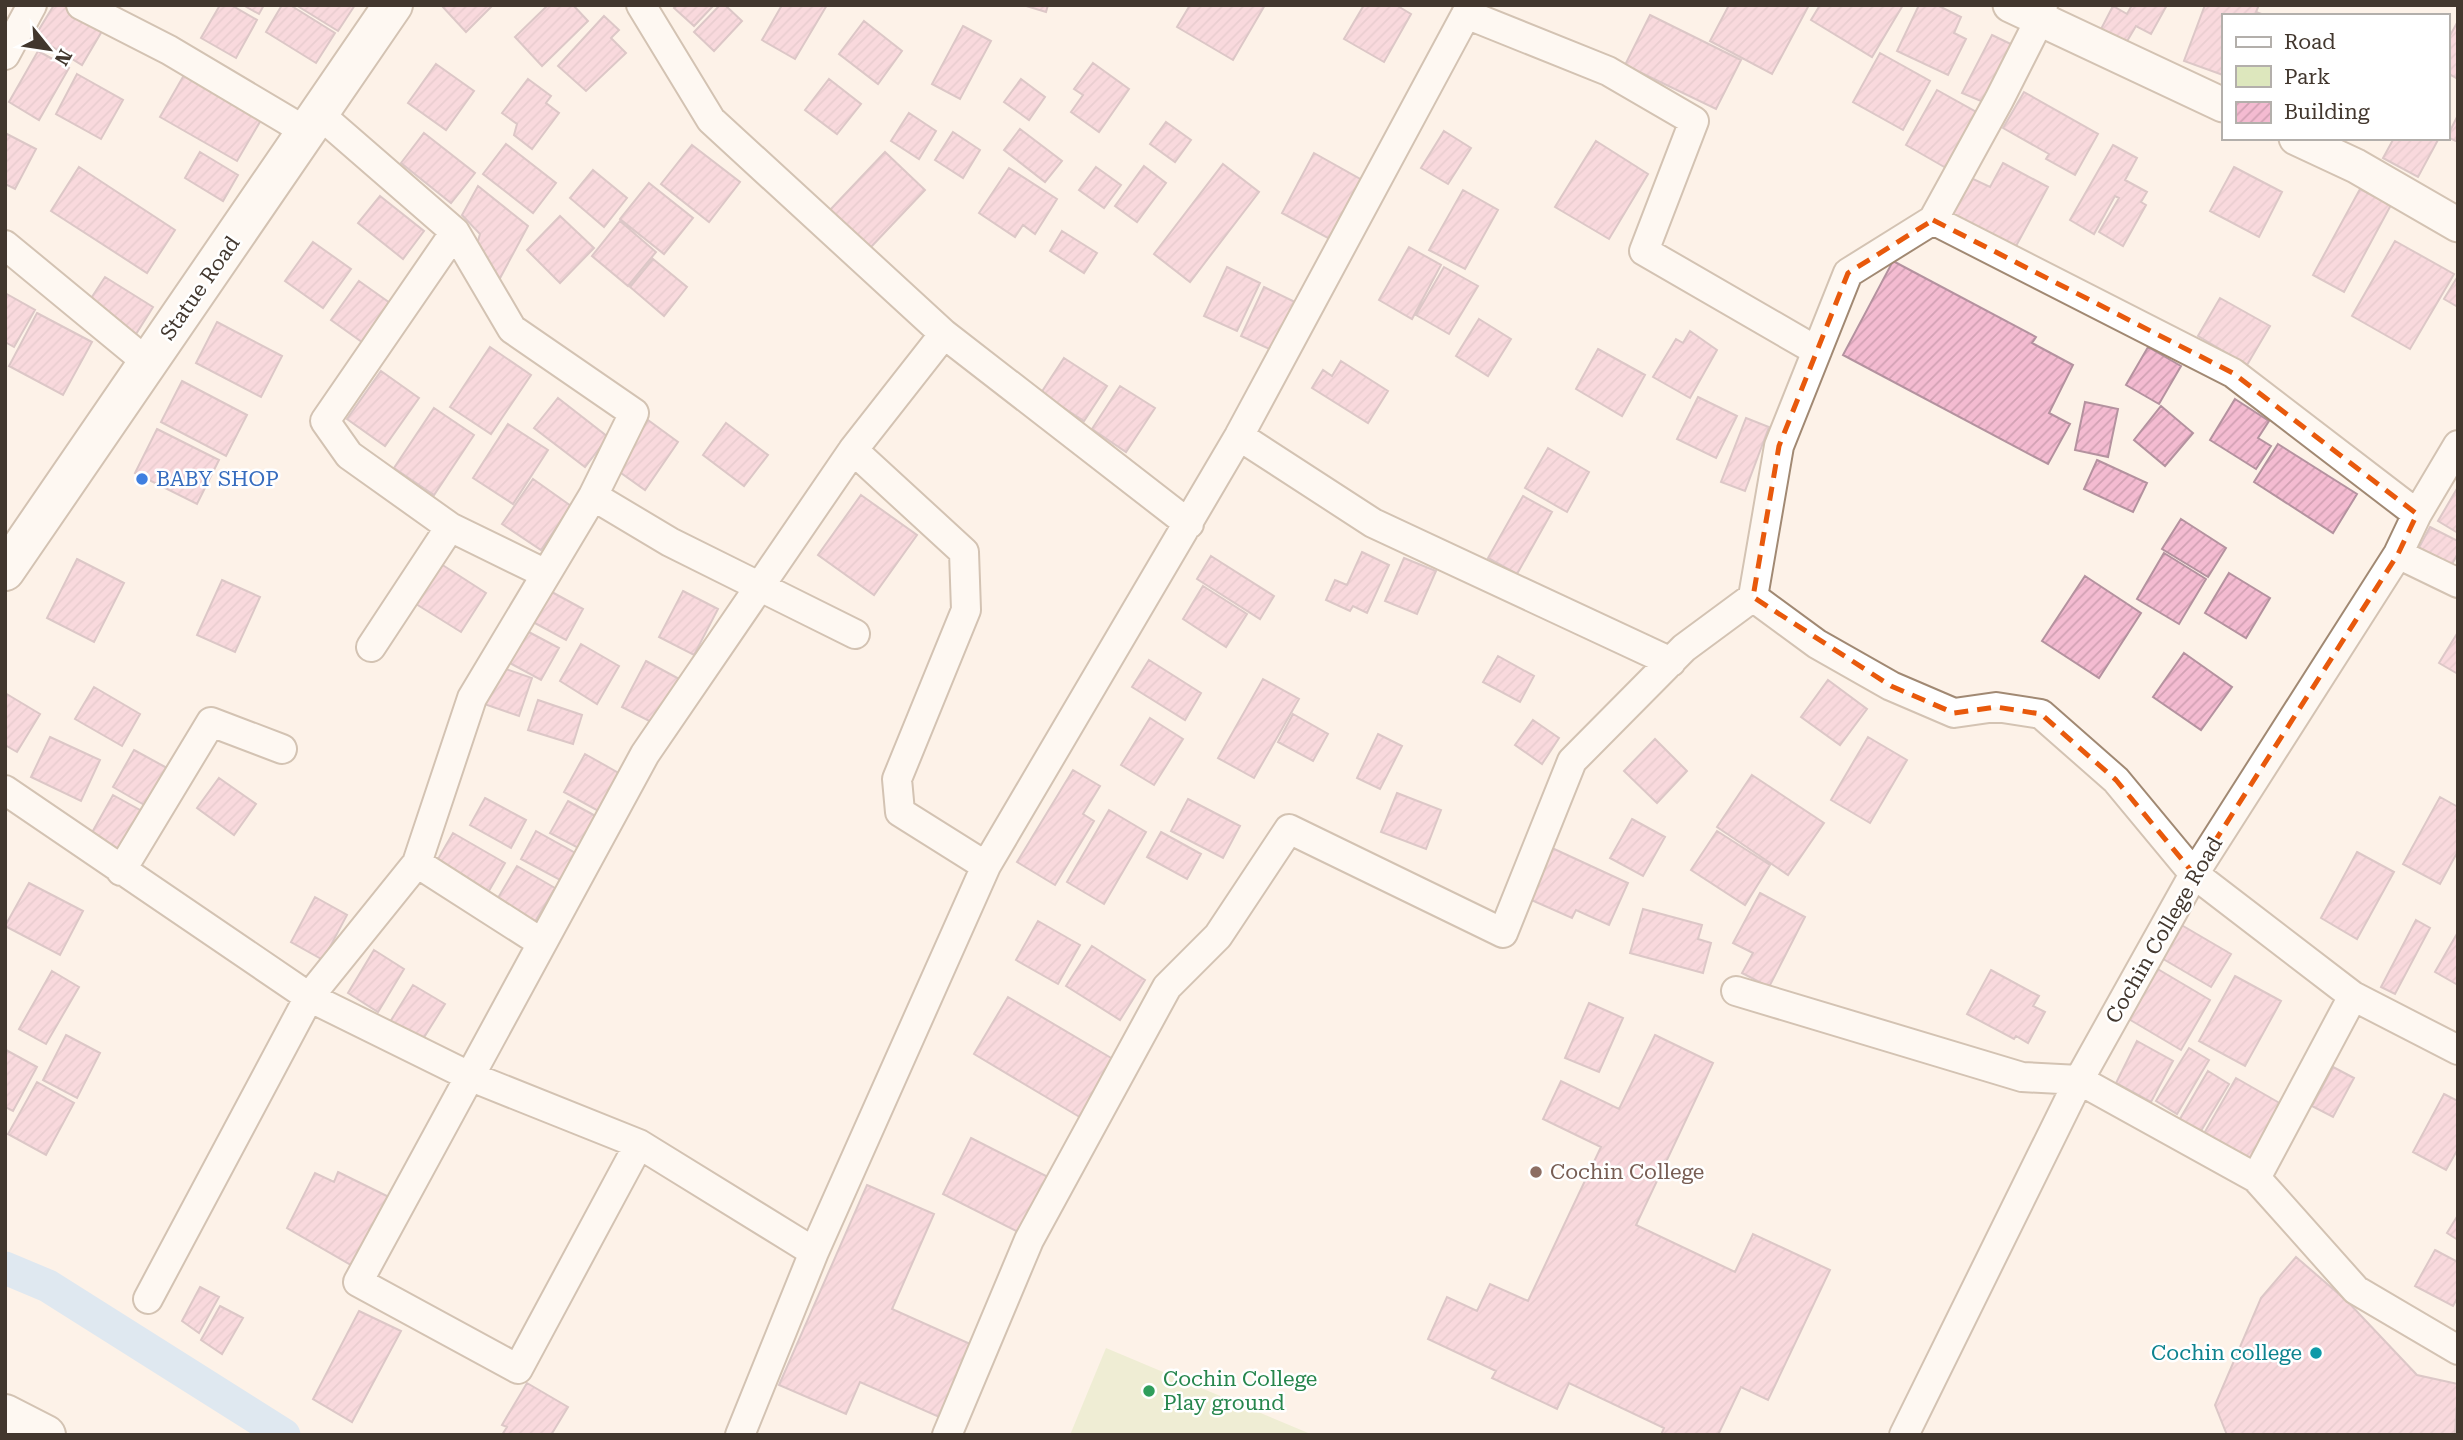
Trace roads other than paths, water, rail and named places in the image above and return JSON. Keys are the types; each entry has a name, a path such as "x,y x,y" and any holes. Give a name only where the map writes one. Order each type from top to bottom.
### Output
{"main road":[{"name":"Statue Road","path":"5,571 393,5"},
{"path":"5,1414 46,1435"}],"street":[{"path":"5,55 32,5"},
{"path":"81,5 313,123 455,232 512,329 634,413 593,496 544,573 472,698 417,863 309,997 148,1300"},
{"path":"641,5 711,120 944,334 1189,524"},
{"path":"2010,5 2041,13 2222,104"},
{"path":"740,1435 814,1252 986,866 1239,436 1469,9 1608,71 1694,121 1644,251 1817,351"},
{"path":"947,1435 1029,1240 1167,987 1218,936 1289,829 1503,933 1572,761 1671,662 1753,597 1779,446 1848,273 1933,220 2041,13"},
{"path":"2300,140 2356,166 2458,225"},
{"path":"1933,220 2233,373 2417,514"},
{"path":"455,232 325,421 349,455 450,527 544,573"},
{"path":"8,255 148,363"},
{"path":"639,1144 518,1369 358,1282 645,754 853,450 944,334"},
{"path":"1239,436 1373,523 1671,662"},
{"name":"Cochin College Road","path":"1904,1435 2080,1080 2194,874 2398,554 2417,514 2458,445"},
{"path":"853,450 964,552 966,610 897,779 901,812 986,866"},
{"path":"593,496 670,542 757,588 855,634"},
{"path":"371,647 450,527"},
{"path":"2398,554 2458,583"},
{"path":"1753,597 1817,644 1880,680 1954,713 1996,707 2041,714 2116,780 2194,874 2353,996 2458,1050"},
{"path":"121,871 211,722 282,749"},
{"path":"5,790 309,997 469,1076 639,1144 814,1252"},
{"path":"417,863 542,943"},
{"path":"1736,991 2022,1077 2080,1080 2256,1178 2356,1290 2458,1350"},
{"path":"2256,1178 2353,996"}],"waterway":[{"path":"5,1268 48,1286 284,1435"}],"place":[{"name":"BABY SHOP","path":"142,479"},
{"name":"Cochin College","path":"1536,1172"},
{"name":"Cochin college","path":"2316,1353"},
{"name":"Cochin College Play ground","path":"1149,1391"}]}
